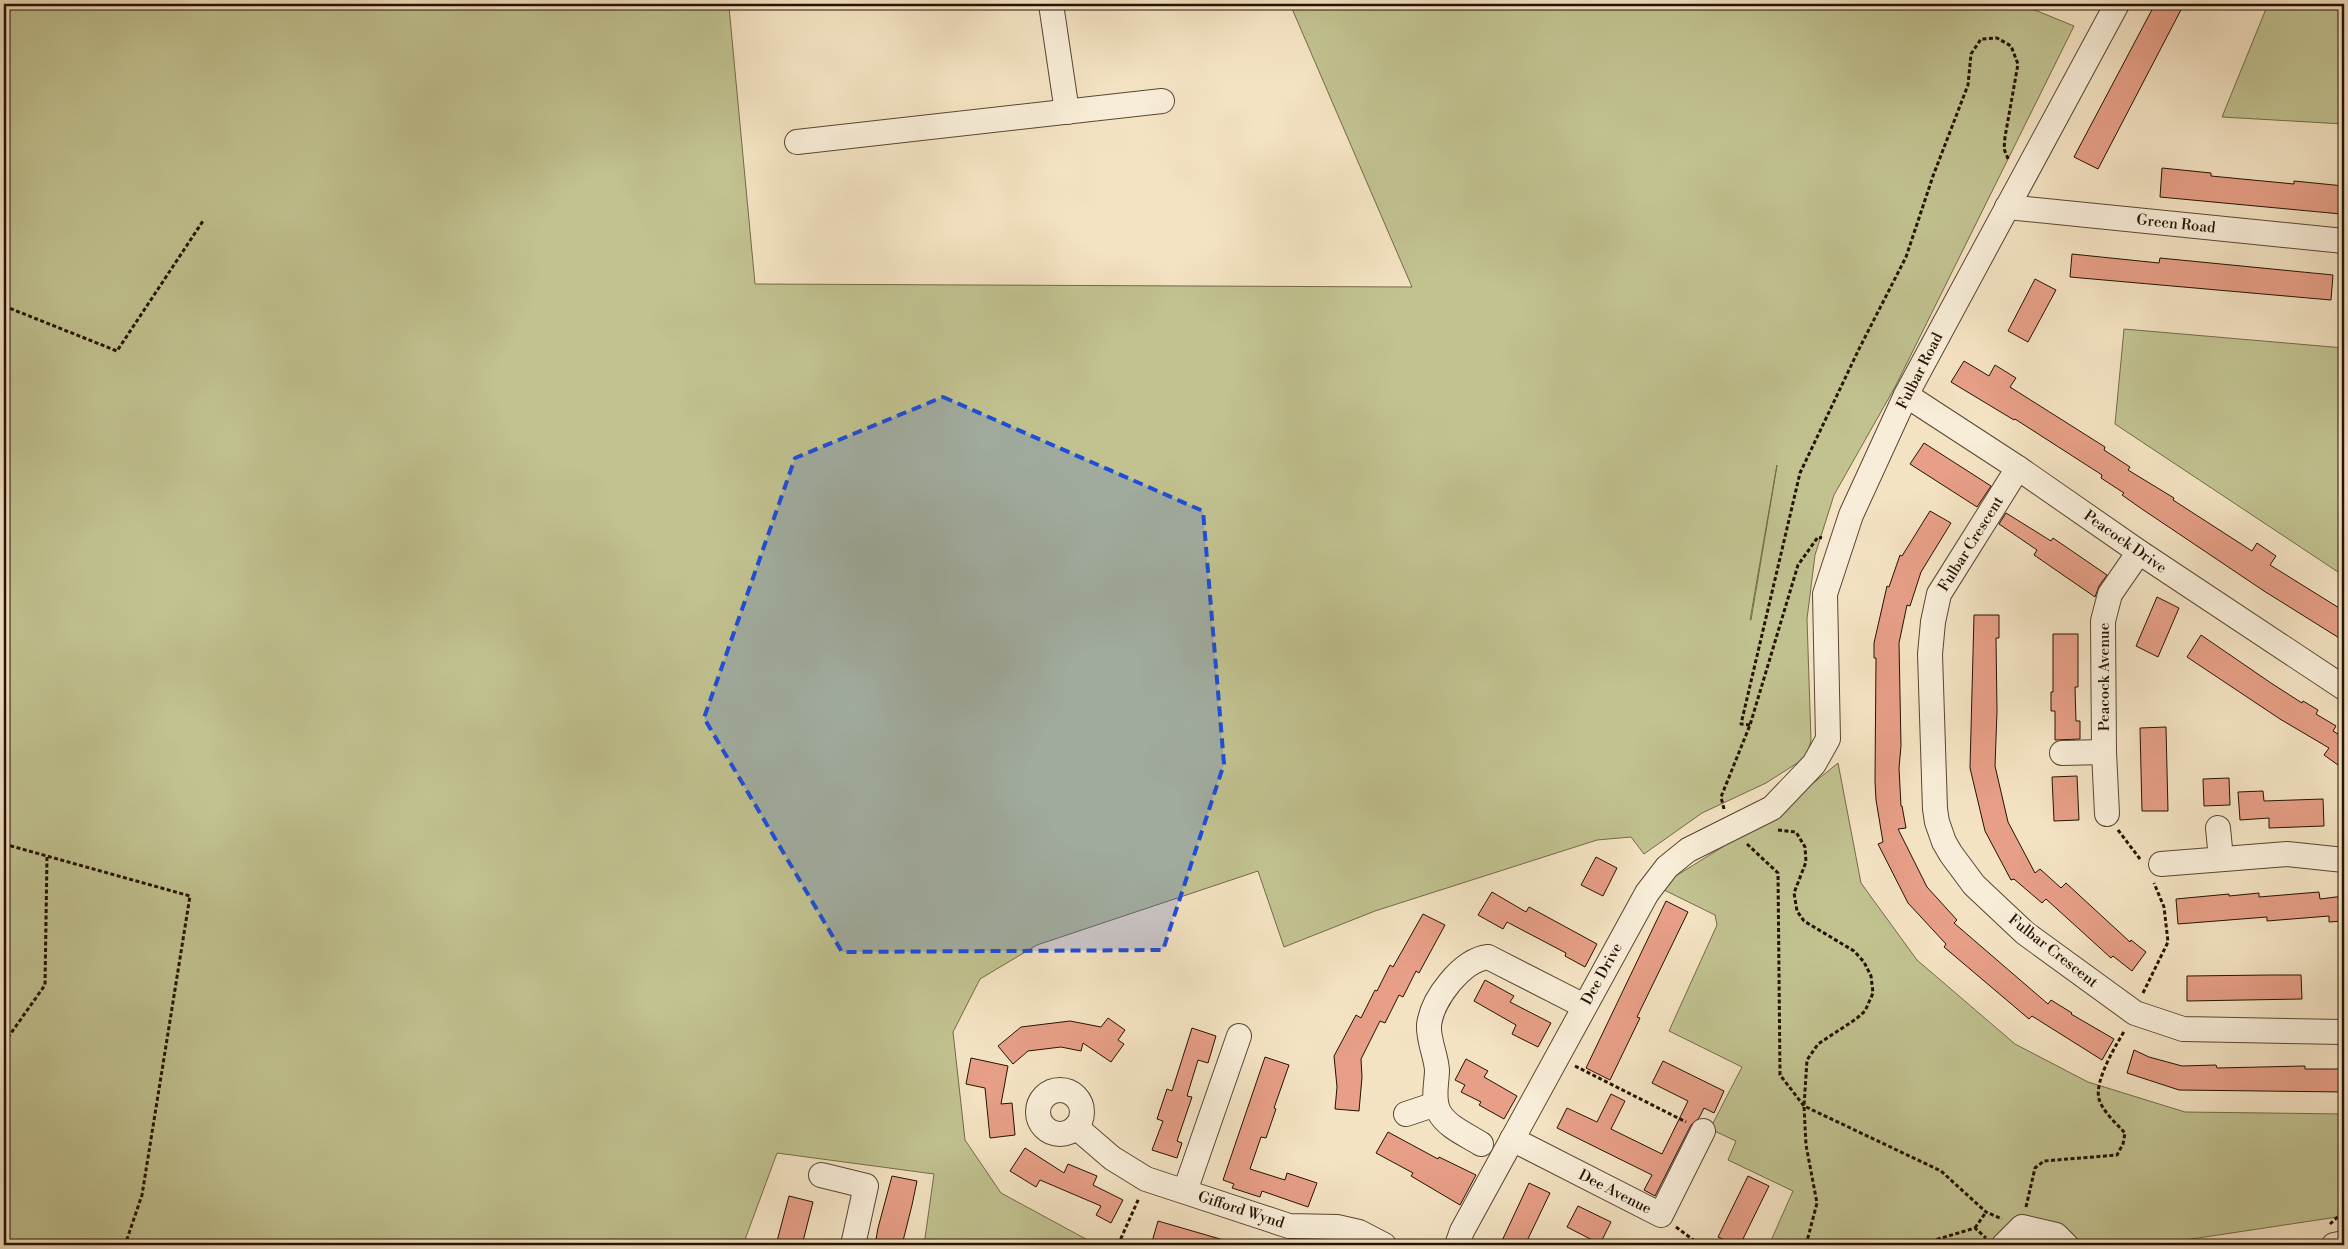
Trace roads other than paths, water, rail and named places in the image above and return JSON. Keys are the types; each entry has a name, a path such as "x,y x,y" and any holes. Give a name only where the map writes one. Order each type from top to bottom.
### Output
{"street":[{"path":"1051,4 1067,112"},
{"name":"Fulbar Road","path":"1814,764 1828,739 1825,594 1840,543 1906,395 2007,207 2109,6"},
{"path":"797,142 1162,101"},
{"name":"Green Road","path":"2007,207 2344,241"},
{"name":"Peacock Drive","path":"1906,395 2018,468 2139,552 2344,688"},
{"name":"Fulbar Crescent","path":"2018,468 1940,594 1933,622 1930,654 1937,822 1950,854 1974,885 2025,933 2135,1014 2183,1029 2344,1032"},
{"name":"Peacock Avenue","path":"2107,814 2102,650 2105,607 2110,594 2139,552"},
{"name":"Peacock Avenue","path":"2062,753 2104,752"},
{"name":"Dee Drive","path":"1457,1245 1462,1231 1512,1138 1647,893 1667,867 1688,850 1772,808 1814,764"},
{"path":"2218,828 2221,859"},
{"path":"2155,868 2221,859 2287,854 2344,860"},
{"path":"1481,1144 1448,1123 1439,1112 1436,1104 1436,1065 1429,1026 1432,1012 1450,983 1470,962 1488,957 1584,1006"},
{"name":"Gifford Wynd","path":"1185,1191 1240,1036"},
{"path":"1406,1114 1436,1104"},
{"name":"Gifford Wynd","path":"1076,1127 1112,1158 1146,1179 1289,1226 1337,1226 1359,1232 1384,1245"},
{"name":"Dee Avenue","path":"1512,1138 1661,1215 1703,1131"},
{"path":"821,1175 866,1186 853,1245"},
{"path":"1996,1242 2022,1227 2056,1235 2066,1245"},
{"path":"2334,1245 2344,1243"}]}
